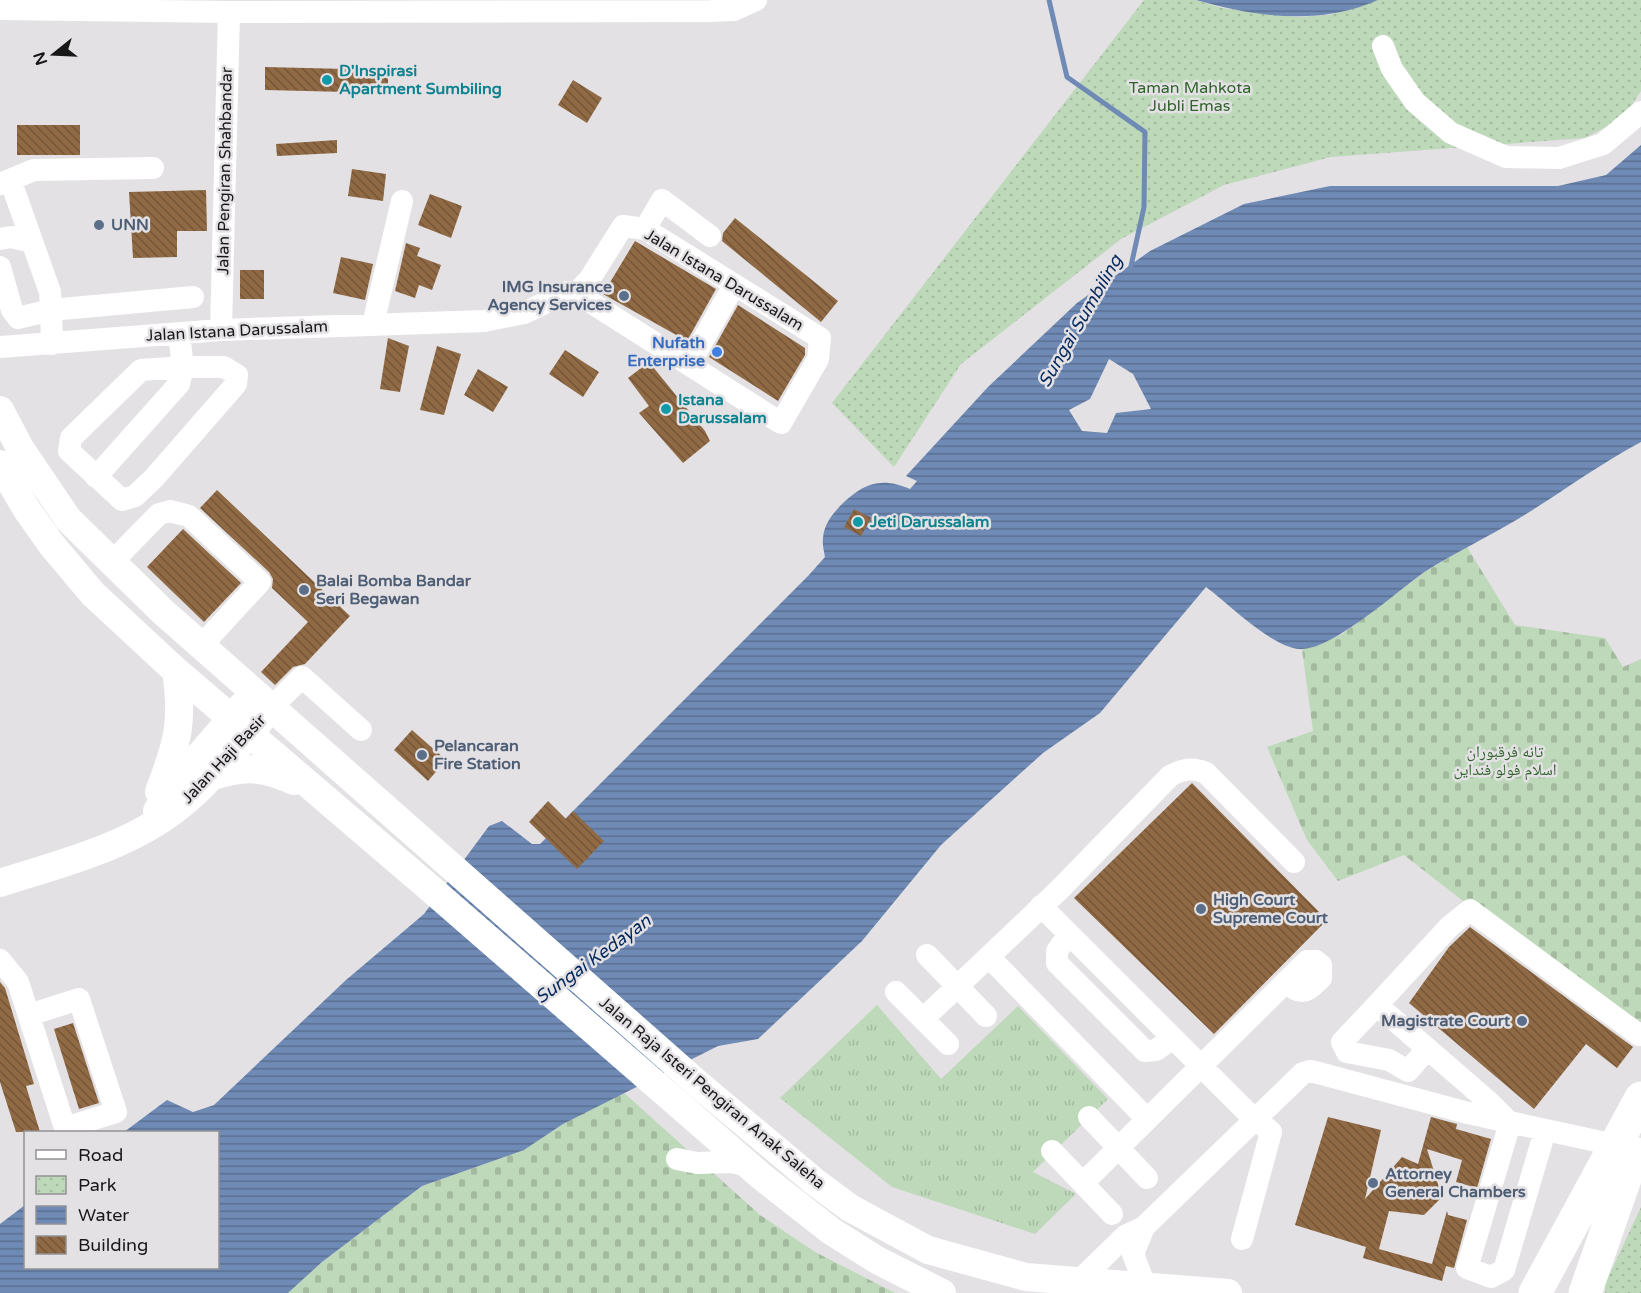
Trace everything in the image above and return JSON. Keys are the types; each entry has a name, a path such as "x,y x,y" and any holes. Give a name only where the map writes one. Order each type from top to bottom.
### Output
{"highway":[{"path":"1585,1293 1630,1146 1641,1098"},
{"path":"1535,1293 1630,1146"},
{"path":"1557,1293 1630,1146"}],"main road":[{"name":"Jalan Raja Isteri Pengiran Anak Saleha","path":"0,410 20,448 68,519 111,563 201,646 698,1084 815,1182 850,1208 928,1250 1026,1277 1078,1288 1146,1288 1228,1293"},
{"name":"Jalan Raja Isteri Pengiran Anak Saleha","path":"1,470 51,544 93,594 240,727 432,890 700,1124 831,1231 877,1260 942,1293"},
{"path":"146,828 179,730 180,699 176,671"},
{"name":"Jalan Haji Basir","path":"0,883 121,842 181,806 210,777 240,727 262,700"},
{"name":"Jalan Haji Basir","path":"146,828 168,792 240,727"},
{"path":"210,777 236,768 259,768 312,789"}],"street":[{"path":"0,9 229,12 401,5 710,11 734,10 756,0"},
{"name":"Jalan Pengiran Shahbandar","path":"221,330 229,12"},
{"path":"1383,45 1392,69 1415,102 1451,133 1506,157 1558,158 1604,144 1641,114"},
{"path":"52,344 50,292 32,242 6,183 34,170 153,168"},
{"path":"645,229 662,200 710,236"},
{"path":"373,324 402,201"},
{"name":"Jalan Istana Darussalam","path":"0,347 221,330 505,318 524,313 567,292 576,293 781,423 818,359 820,338 645,229 623,226 589,280 576,293"},
{"path":"0,239 11,237 32,242"},
{"path":"0,267 12,310 18,318 51,310 193,297"},
{"path":"689,365 734,285"},
{"path":"96,477 179,384 183,367 179,334"},
{"path":"183,367 224,367 237,375 236,384 135,496 122,500 69,451 71,438 141,370 183,367"},
{"path":"111,563 159,514 170,511 189,516 260,582 201,646"},
{"path":"262,700 302,677 361,730"},
{"path":"923,1019 1041,906 1170,776 1188,769 1206,773 1294,862"},
{"path":"1041,906 1201,1066 1271,1132 1242,1239"},
{"path":"1408,1071 1389,1060 1347,1052 1342,1042 1450,926 1470,910 1639,1035"},
{"path":"927,956 986,1016"},
{"path":"989,957 1146,1118"},
{"path":"0,960 18,982 65,1128 116,1112 79,999 29,1015"},
{"path":"1083,1183 1146,1118 1286,982"},
{"path":"896,992 948,1044"},
{"path":"1377,1005 1510,1123"},
{"path":"1403,1096 1408,1071 1427,1049"},
{"path":"1078,1288 1125,1236 1144,1227 1255,1117 1296,1079 1311,1071 1510,1123 1630,1146"},
{"path":"1089,1117 1147,1178"},
{"path":"1510,1123 1467,1268 1491,1277 1504,1270 1508,1261 1545,1131"},
{"path":"700,1124 699,1144 693,1151 678,1159 697,1163 732,1162 752,1167"},
{"path":"1052,1151 1112,1214"},
{"path":"1144,1227 1133,1254 1146,1288"}],"green space":[{"name":"Taman Mahkota Jubli Emas","path":"1144,0 1196,0 1222,8 1297,17 1329,15 1378,0 1641,0 1641,91 1623,118 1585,138 1331,157 1224,185 1121,239 961,364 894,467 832,403"},
{"name":"تانه فرقبوران اسلام فولو فنداين","path":"1467,547 1515,625 1605,638 1623,667 1641,659 1641,1022 1539,960 1404,855 1338,881 1307,840 1267,747 1313,731 1302,649 1341,635 1426,571"},
{"path":"877,1005 941,1079 1018,1006 1108,1099 1033,1172 1076,1194 1035,1234 892,1187 780,1098"},
{"path":"623,1092 760,1215 815,1252 895,1293 288,1293 322,1262 422,1186 524,1150 563,1124"},
{"path":"1641,1207 1641,1293 1605,1293 1605,1284"}],"water":[{"path":"1196,0 1378,0 1333,13 1287,16 1241,11"},
{"name":"Sungai Kedayan","path":"1641,145 1641,442 1518,519 1426,571 1347,630 1313,647 1300,649 1276,641 1251,624 1206,587 1100,713 1043,753 941,845 862,941 758,1039 718,1046 563,1124 524,1150 422,1186 322,1262 288,1293 0,1293 0,1224 24,1206 24,1269 219,1269 219,1131 125,1131 167,1100 193,1112 214,1105 346,980 424,914 489,826 502,821 532,844 540,844 825,557 823,543 825,529 831,517 848,498 872,484 890,483 910,489 917,481 906,476 988,387 1077,303 1150,251 1244,204 1330,186 1558,186 1606,175","holes":["1109,359 1133,374 1151,409 1116,413 1107,433 1082,431 1069,410 1090,399"]}],"building":[{"name":"D'Inspirasi Apartment Sumbiling","path":"265,67 388,70 388,93 265,90"},
{"path":"573,80 602,98 587,123 558,105"},
{"path":"17,125 80,125 80,155 17,155"},
{"path":"337,140 337,153 277,156 276,144"},
{"path":"352,169 386,174 383,201 348,196"},
{"path":"206,190 207,231 177,231 177,257 133,258 129,192"},
{"path":"430,194 462,206 451,238 418,225"},
{"path":"735,218 838,301 821,322 722,241 723,233"},
{"path":"635,241 716,289 687,341 603,294"},
{"path":"406,243 420,248 417,256 441,265 432,290 419,285 415,298 395,291"},
{"path":"341,257 373,264 365,300 333,293"},
{"path":"240,270 264,270 264,299 240,299"},
{"path":"738,305 805,348 805,355 778,401 709,357"},
{"path":"388,338 409,346 400,392 380,389"},
{"path":"437,346 461,354 444,415 420,410"},
{"path":"565,350 599,372 583,397 549,374"},
{"name":"Istana Darussalam","path":"649,362 705,431 710,441 683,463 639,413 649,406 628,378"},
{"path":"478,369 508,387 493,412 464,395"},
{"path":"217,490 350,616 305,664 293,667 275,685 261,672 308,622 272,588 273,579 269,572 200,508"},
{"name":"Jeti Darussalam","path":"854,509 871,518 861,536 844,527"},
{"path":"183,529 241,583 204,622 147,567"},
{"path":"412,730 446,760 428,781 394,750"},
{"name":"High Court Supreme Court","path":"1192,783 1327,920 1214,1034 1074,898"},
{"path":"548,801 566,819 573,811 604,841 577,869 529,822"},
{"name":"Magistrate Court","path":"1470,927 1633,1047 1617,1068 1586,1044 1534,1109 1409,1003 1449,947"},
{"path":"0,982 5,988 34,1084 26,1086 40,1131 16,1132 0,1082"},
{"path":"73,1023 99,1103 79,1109 54,1029"},
{"path":"1328,1117 1381,1130 1365,1199 1402,1157 1418,1164 1431,1117 1457,1124 1456,1129 1491,1139 1477,1188 1456,1182 1462,1160 1427,1149 1442,1197 1424,1215 1389,1211 1379,1249 1432,1264 1447,1211 1448,1215 1467,1220 1454,1268 1446,1266 1442,1281 1363,1258 1366,1247 1295,1225"}],"waterway":[{"name":"Sungai Sumbiling","path":"1049,0 1067,77 1145,132 1144,207 1131,266"}],"place":[{"name":"D'Inspirasi Apartment Sumbiling","path":"327,80"},
{"name":"UNN","path":"99,225"},
{"name":"IMG Insurance Agency Services","path":"624,296"},
{"name":"Nufath Enterprise","path":"717,352"},
{"name":"Istana Darussalam","path":"666,409"},
{"name":"Jeti Darussalam","path":"858,522"},
{"name":"Balai Bomba Bandar Seri Begawan","path":"304,590"},
{"name":"Pelancaran Fire Station","path":"422,755"},
{"name":"High Court Supreme Court","path":"1201,909"},
{"name":"Magistrate Court","path":"1522,1021"},
{"name":"Attorney General Chambers","path":"1373,1183"}]}
